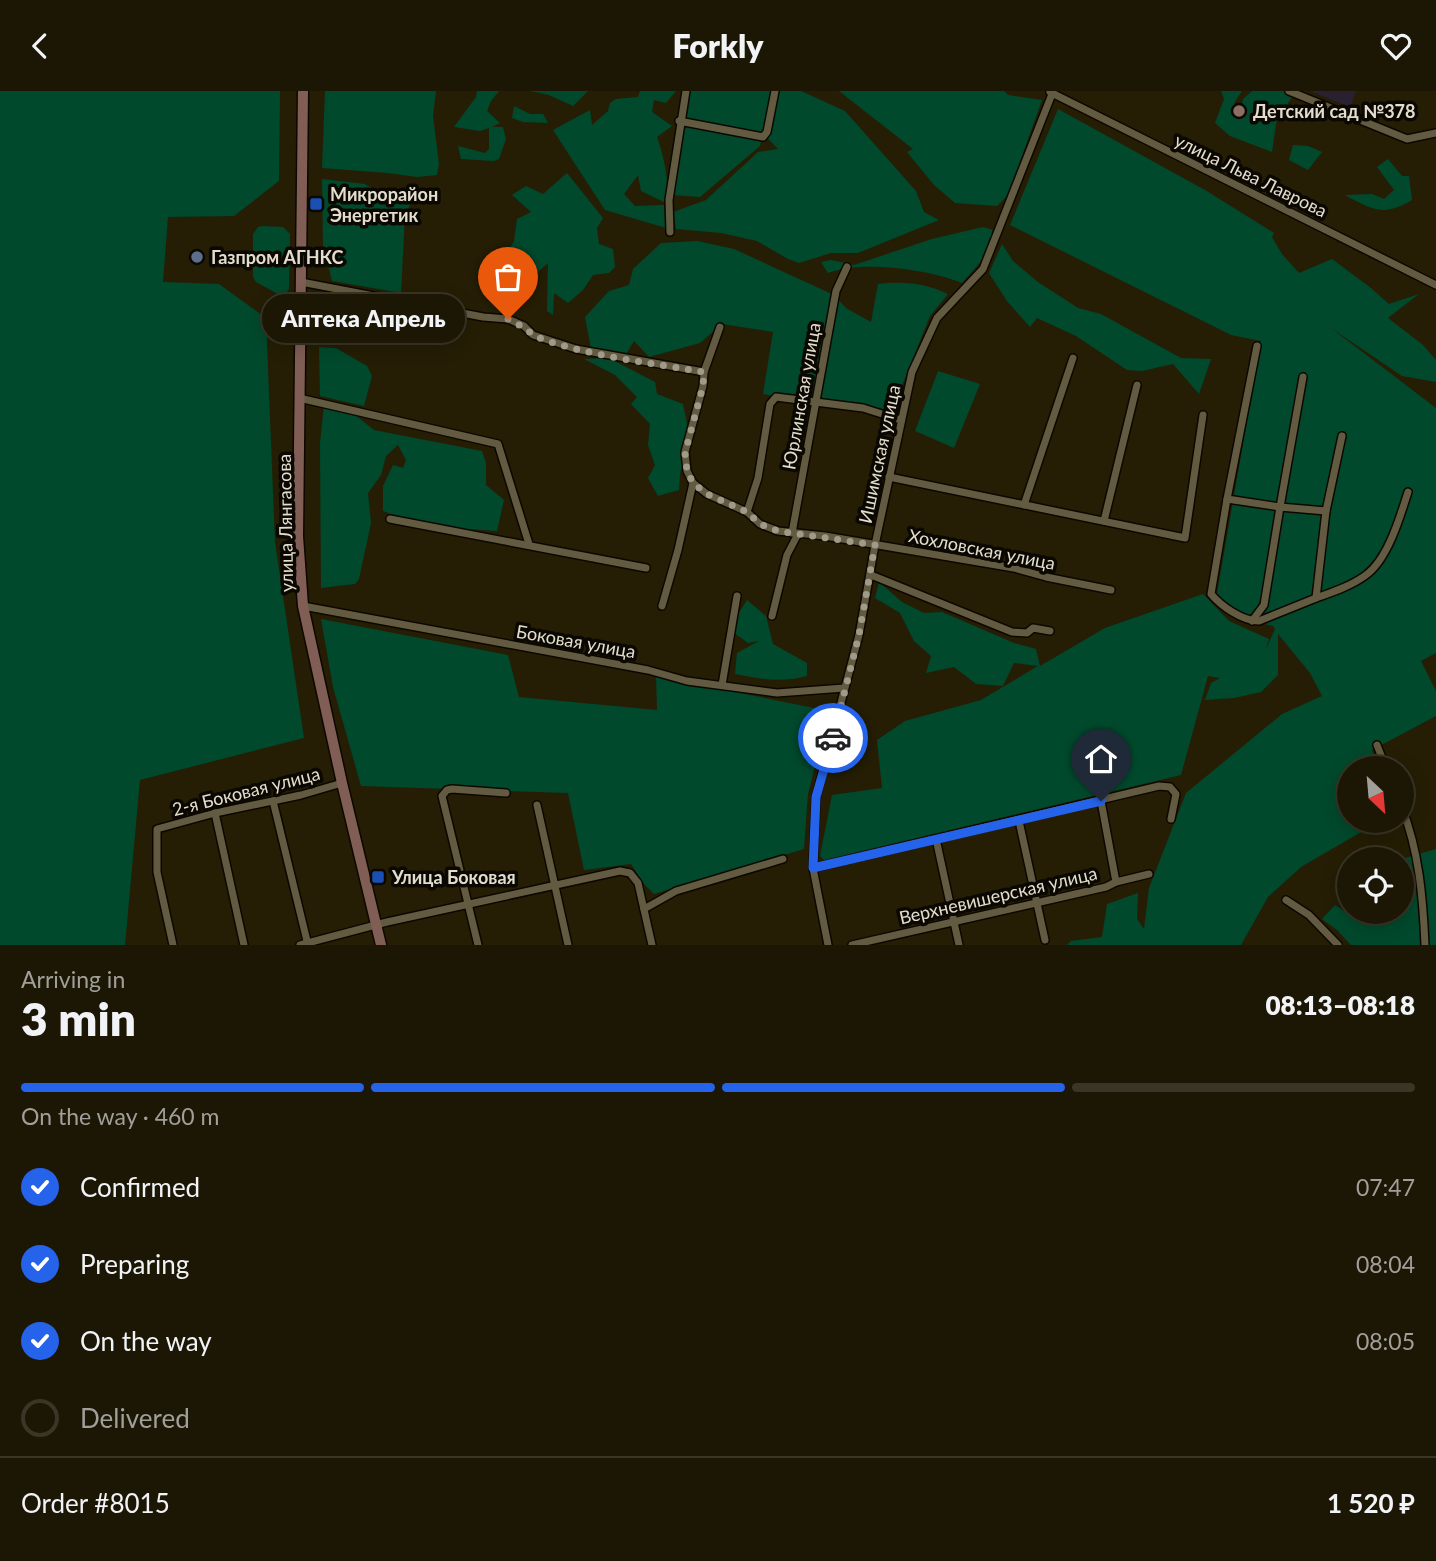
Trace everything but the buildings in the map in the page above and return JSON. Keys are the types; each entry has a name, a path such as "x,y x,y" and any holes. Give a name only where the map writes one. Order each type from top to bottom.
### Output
{"main road":[{"name":"улица Лянгасова","path":"303,91 298,536 303,605 381,945"}],"street":[{"path":"670,232 668,200 686,91"},
{"path":"679,121 759,137 765,135 775,91"},
{"path":"1289,91 1408,139 1436,132"},
{"name":"улица Льва Лаврова","path":"1051,93 1436,285"},
{"name":"Ишимская улица","path":"828,945 813,868 816,797 859,635 912,372 937,318 983,269 1051,93"},
{"name":"Юрлинская улица","path":"772,616 795,533 836,291 847,267"},
{"path":"301,282 483,317 508,319 524,326 533,335 566,346 704,372"},
{"path":"662,606 693,483 687,471 685,453 703,386 704,372 720,327"},
{"path":"1258,346 1211,594 1220,604 1252,621 1259,621 1353,583 1377,566 1397,526 1408,492"},
{"path":"1024,505 1073,358"},
{"path":"1252,621 1264,605 1303,377"},
{"path":"1104,521 1138,385"},
{"path":"747,512 758,478 772,399 781,396 817,403 825,401 863,408 901,421"},
{"path":"299,398 498,444 529,544"},
{"path":"889,477 1185,538 1203,415"},
{"path":"1316,599 1326,511 1342,436"},
{"name":"Хохловская улица","path":"693,483 707,494 747,512 760,524 778,531 1014,568 1111,590"},
{"path":"1227,499 1326,511"},
{"path":"390,519 646,568"},
{"path":"871,575 1012,632 1027,633 1033,628 1050,631"},
{"path":"722,685 737,596"},
{"name":"Боковая улица","path":"303,605 649,670 687,681 777,693 844,688"},
{"path":"1377,745 1381,756"},
{"name":"2-я Боковая улица","path":"173,945 157,872 157,829 342,783"},
{"path":"813,868 1159,786 1170,787 1176,794 1171,819"},
{"path":"478,945 442,802 444,792 452,789 506,793"},
{"path":"273,801 305,944 376,925 620,871 630,873 638,883 652,945"},
{"path":"1101,801 1116,883"},
{"path":"537,805 568,945"},
{"path":"215,813 244,945"},
{"path":"1020,821 1045,940"},
{"path":"1411,833 1418,867 1425,945"},
{"path":"936,839 959,945"},
{"path":"644,909 676,891 783,859"},
{"name":"Верхневишерская улица","path":"852,945 1106,887 1150,874"},
{"path":"1286,900 1308,915 1338,945"}],"shaded area":[{"path":"1310,91 1356,91 1350,107"}],"green space":[{"path":"0,91 280,91 279,181 234,216 168,217 163,282 219,284 266,318 275,542 304,738 140,780 125,945 0,945"},
{"path":"325,91 436,91 433,116 439,164 437,175 417,177 322,168"},
{"path":"477,91 499,91 487,111 500,123 492,127 503,127 506,139 499,159 494,161 461,159 458,146 485,153 489,149 489,128 480,131 454,127 476,97"},
{"path":"530,91 588,91 573,106 549,95"},
{"path":"640,91 676,91 666,103 654,100 652,112 672,126 657,137 666,170 666,203 641,191 638,175 624,194 635,206 664,205 666,228 605,210 553,130 590,110 592,125 608,111 610,103 616,99 638,97"},
{"path":"688,91 801,91 845,111 916,191 924,212 939,220 858,253 831,253 799,263 757,241 721,233 676,229 673,212 706,200 758,152 778,149 763,133 760,146 700,197 672,195"},
{"path":"839,91 1004,91 1008,95 1042,100 1008,195 997,206 955,203 934,185 907,152 913,149"},
{"path":"1221,91 1242,91 1234,103 1240,111 1243,99 1252,91 1283,91 1293,96 1277,118 1272,152 1230,136 1215,123 1224,99"},
{"path":"514,106 530,114 543,114 548,123 523,122 512,118"},
{"path":"1058,109 1205,190 1274,233 1272,237 1282,254 1299,273 1332,259 1389,304 1419,294 1388,318 1423,345 1436,360 1436,382 1402,376 1331,328 1436,408 1436,653 1421,661 1436,691 1436,716 1372,750 1374,756 1337,756 1337,833 1359,833 1301,867 1268,897 1241,945 1067,945 1071,941 1102,937 1107,904 1138,893 1137,919 1144,929 1149,888 1186,793 1282,714 1322,696 1310,673 1278,634 1278,675 1261,692 1234,698 1205,700 1211,683 1220,678 1208,676 1181,775 824,860 820,856 832,795 882,788 877,740 905,721 981,700 1038,666 1014,663 1003,686 976,684 954,667 926,673 931,656 914,641 900,613 875,598 879,582 902,602 924,613 942,612 1014,643 1036,649 1040,666 1105,628 1203,594 1229,621 1269,639 1265,651 1275,629 1273,626 1255,622 1216,599 1261,341 1231,335 1010,225"},
{"path":"1293,145 1308,146 1322,152 1308,170 1289,160"},
{"path":"1388,159 1402,176 1409,176 1412,200 1386,210 1371,208 1345,195 1372,194 1384,199 1394,190 1377,167"},
{"path":"567,173 603,218 597,228 599,244 613,249 615,267 609,273 593,275 583,290 568,303 554,293 553,315 547,311 548,263 531,278 520,280 516,273 500,264 514,241 517,219 531,212 512,195 526,186 543,194"},
{"path":"322,179 365,184 375,190 412,201 405,215 401,293 332,281 323,246"},
{"path":"258,227 283,227 290,234 289,289 283,297 256,282 253,277 253,234"},
{"path":"983,227 993,230 984,258 962,283 895,268 859,267 828,273 821,262 831,260 854,265 932,239"},
{"path":"697,241 734,249 834,295 846,308 871,322 878,284 914,284 948,294 930,316 892,416 763,394 773,332 722,324 700,343 649,357 634,341 626,354 591,349 585,317 609,291 629,285 633,269 661,243"},
{"path":"1002,244 1013,261 1038,282 1078,308 1101,314 1181,358 1211,359 1199,394 1173,364 1142,371 1127,370 1076,336 1037,318 1030,327 1007,301 989,273"},
{"path":"330,295 337,337 321,336 320,296"},
{"path":"319,347 336,348 367,366 372,376 364,406 320,396"},
{"path":"609,358 655,382 657,394 683,404 689,433 679,490 658,496 648,478 655,465 648,445 650,424 631,404 637,397 615,375 584,359"},
{"path":"938,371 980,384 954,448 915,431"},
{"path":"324,405 355,415 374,430 482,451 486,463 486,485 504,500 497,531 425,526 383,511 383,486 393,465 403,468 406,460 398,445 386,456 381,475 368,493 371,523 359,579 355,584 321,588 320,443"},
{"path":"747,600 766,616 773,644 807,663 807,676 779,680 735,674 737,653 759,641 748,643 729,629"},
{"path":"321,619 508,655 519,697 657,710 656,676 829,711 808,794 804,849 654,894 631,864 584,870 568,793 361,786 333,687"},
{"path":"1436,849 1436,945 1351,945 1322,919 1335,905 1337,924 1414,924 1414,855"}],"way so far":[{"path":"508,319 524,326 533,335 576,349 704,372 703,386 685,453 687,471 693,483 707,494 747,512 760,524 778,531 875,545 859,635 833,738"}],"place":[{"name":"Детский сад №378","path":"1239,111"},
{"name":"Микрорайон Энергетик","path":"316,204"},
{"name":"Газпром АГНКС","path":"197,257"},
{"name":"Аптека Апрель","path":"508,319"},
{"name":"Улица Боковая","path":"378,877"}],"route":[{"path":"833,738 816,797 813,868 1101,801"}]}
